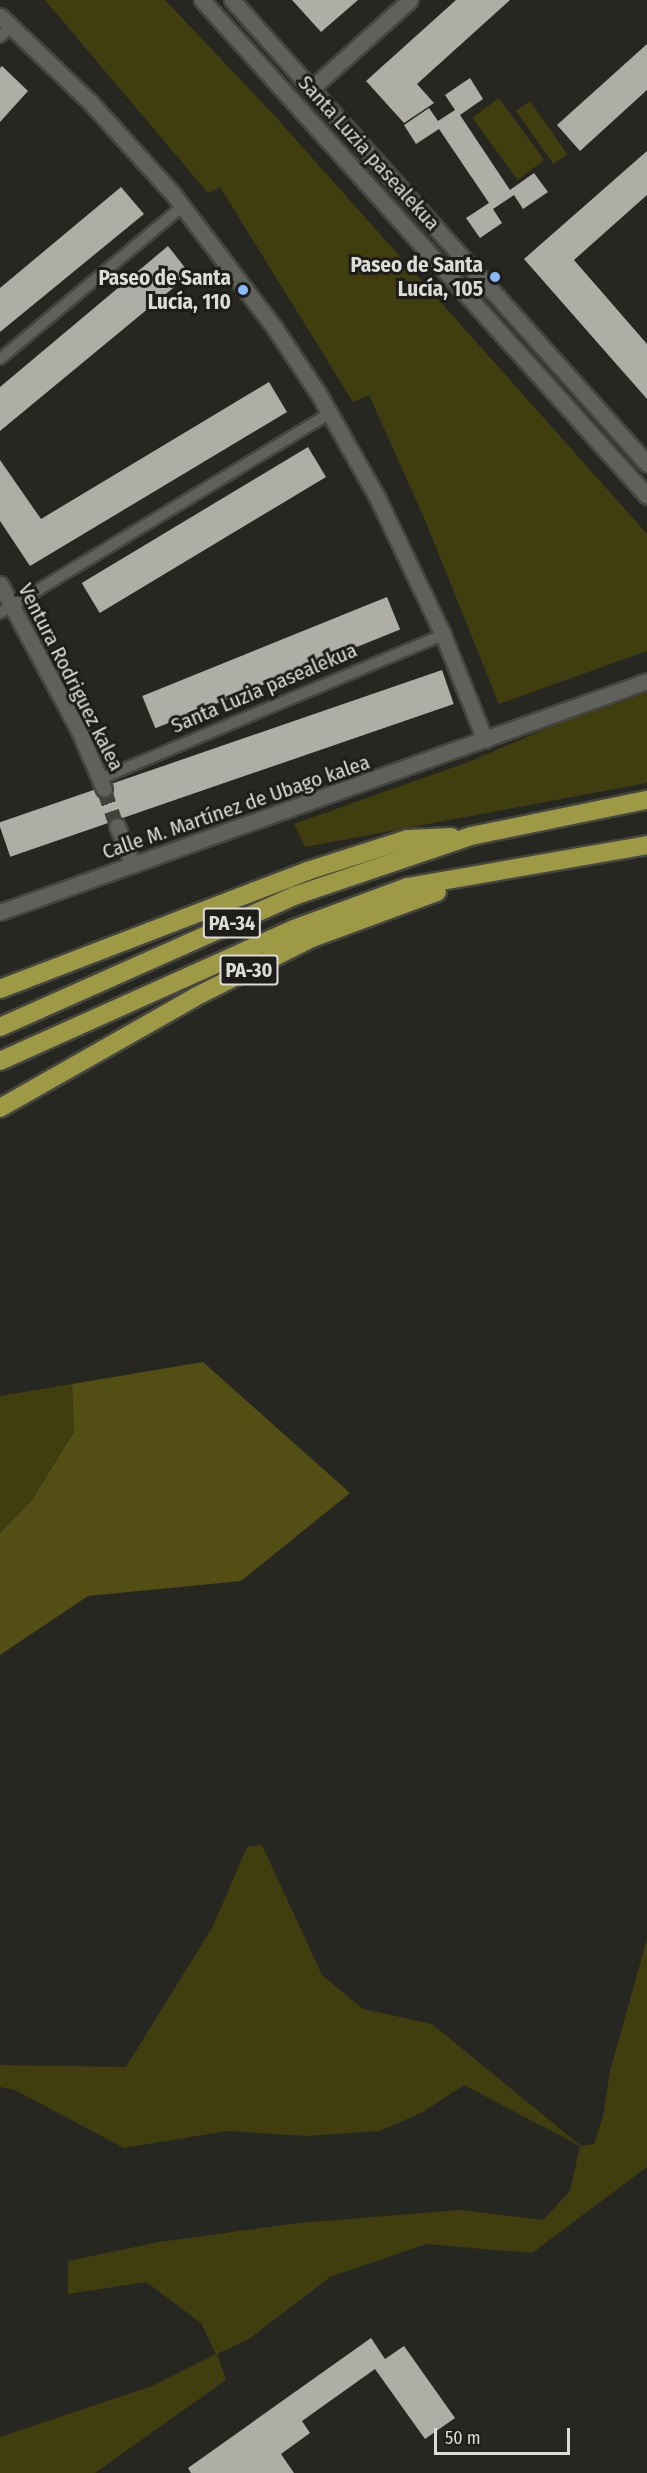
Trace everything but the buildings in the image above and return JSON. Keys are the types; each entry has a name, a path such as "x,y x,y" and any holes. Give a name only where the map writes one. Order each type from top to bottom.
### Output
{"highway":[{"path":"0,989 307,871 408,839 471,836 647,800"},
{"name":"PA-34","path":"0,1027 294,896 471,836"},
{"name":"PA-30","path":"0,1108 195,997 312,938 414,899 514,868 647,845"},
{"name":"PA-34","path":"0,1061 304,926 407,887 514,868"}],"street":[{"name":"Santa Luzia pasealekua","path":"202,0 647,496"},
{"name":"Santa Luzia pasealekua","path":"232,0 313,87 647,464"},
{"name":"Santa Luzia pasealekua","path":"313,87 410,0"},
{"path":"4,26 90,102 183,206 274,327 330,413 377,497 443,635 485,740"},
{"path":"0,359 183,206"},
{"path":"6,609 330,413"},
{"name":"Ventura Rodriguez kalea","path":"0,584 6,609 80,731 102,784"},
{"name":"Santa Luzia pasealekua","path":"102,784 443,635"},
{"name":"Calle M. Martínez de Ubago kalea","path":"0,912 647,681"},
{"path":"117,826 133,865"}],"shaded area":[{"path":"45,0 165,0 274,115 647,534 647,651 499,704 425,520 369,395 353,402 220,187 208,193"},
{"path":"499,98 544,160 518,180 472,117"},
{"path":"530,101 567,154 553,164 516,111"},
{"path":"647,685 647,783 305,847 294,824 471,761"},
{"path":"203,1362 350,1493 241,1581 88,1596 0,1655 0,1533 32,1500 74,1431 72,1384"},
{"path":"72,1384 74,1430 32,1500 0,1533 0,1396"},
{"path":"262,1845 322,1975 363,2009 432,2024 581,2146 594,2144 603,2117 610,2071 647,1939 647,2167 532,2253 426,2244 330,2277 249,2339 217,2354 226,2380 95,2473 0,2473 0,2437 152,2386 216,2354 201,2323 146,2282 68,2294 68,2261 159,2242 299,2223 460,2210 543,2220 570,2191 580,2146 464,2085 423,2112 380,2131 306,2136 227,2131 124,2148 15,2090 0,2087 0,2065 126,2067 213,1926 247,1847"}],"tunnel":[{"path":"104,789 117,826"}],"place":[{"name":"Paseo de Santa Lucía, 105","path":"495,277"},
{"name":"Paseo de Santa Lucía, 110","path":"243,290"}]}
